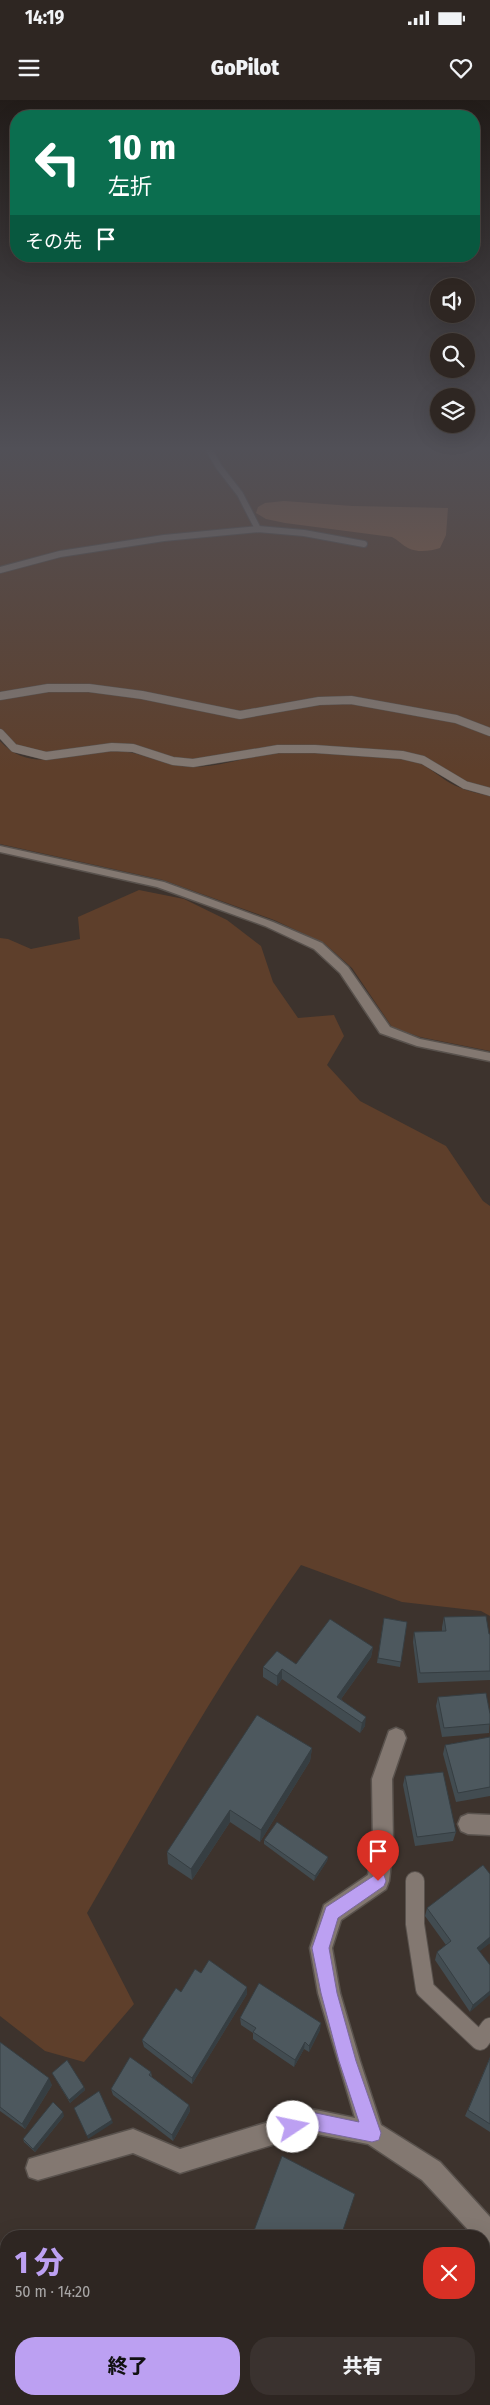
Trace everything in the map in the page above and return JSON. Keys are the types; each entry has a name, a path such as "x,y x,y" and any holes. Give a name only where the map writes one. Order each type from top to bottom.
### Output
{"street":[{"path":"0,849 160,884 269,924 318,946 338,964 386,1030 417,1042 490,1056"},
{"path":"372,2133 348,2061 329,1993 321,1948 332,1912 378,1881 383,1845 382,1779 396,1738"},
{"path":"468,1824 490,1825"},
{"path":"38,2168 133,2141 180,2161 311,2121 372,2133 431,2171 485,2230"}],"lane":[{"path":"0,570 54,556"},
{"path":"0,696 48,688 88,688 171,700 220,713 240,715 319,701 351,700 456,719 490,732"},
{"path":"0,733 14,748 46,756 64,756 112,747 133,748 173,762 193,764 278,749 315,749 402,755 423,760 441,769 455,780 490,792"},
{"path":"415,1881 416,1924 425,1989 480,2040 490,2027"}],"shaded area":[{"path":"0,556 490,556 490,789 468,783 426,758 315,746 203,760 176,759 145,748 47,753 18,746 0,728"},
{"path":"0,741 13,752 27,758 41,760 115,750 125,751 173,765 193,767 215,765 268,754 294,752 340,752 385,756 416,762 455,785 490,796 490,1051 420,1037 392,1027 352,968 324,943 274,920 163,880 0,844"},
{"path":"139,890 184,899 227,920 261,946 273,982 298,1018 334,1015 344,1036 327,1065 360,1101 446,1146 483,1201 490,1206 490,1616 481,1611 402,1602 301,1565 217,1693 87,1913 134,2004 84,2062 45,2051 0,2016 0,938 8,939 31,949 80,939 78,917"}],"building":[{"path":"486,1616 490,1634 490,1671 420,1673 414,1632 446,1631 444,1617"},
{"path":"384,1618 407,1622 401,1662 378,1658"},
{"path":"330,1619 373,1647 337,1697 366,1717 362,1723 282,1669 277,1676 263,1667 277,1651 296,1664"},
{"path":"486,1693 490,1724 444,1728 438,1697"},
{"path":"257,1715 312,1748 261,1830 230,1810 191,1869 167,1852"},
{"path":"490,1737 490,1787 458,1793 445,1745"},
{"path":"443,1772 456,1832 417,1837 405,1776"},
{"path":"277,1822 328,1857 315,1876 264,1840"},
{"path":"483,1865 490,1874 490,1937 477,1948 490,1965 490,1991 473,2005 437,1952 451,1941 427,1908"},
{"path":"209,1960 247,1987 192,2078 142,2040 176,1988 181,1992 195,1969 201,1973"},
{"path":"259,1983 321,2023 309,2046 305,2042 295,2060 253,2032 256,2028 240,2018"},
{"path":"0,2042 49,2078 22,2124 0,2107"},
{"path":"130,2057 151,2072 149,2075 189,2105 172,2135 111,2089"},
{"path":"490,2058 490,2124 468,2110"},
{"path":"67,2060 84,2087 69,2100 52,2073"},
{"path":"99,2091 112,2120 87,2136 74,2108"},
{"path":"53,2102 63,2112 33,2149 23,2139"},
{"path":"282,2156 355,2194 343,2230 254,2230"}],"route":[{"path":"293,2127 311,2121 372,2133 348,2061 329,1993 321,1948 332,1912 378,1881"}]}
